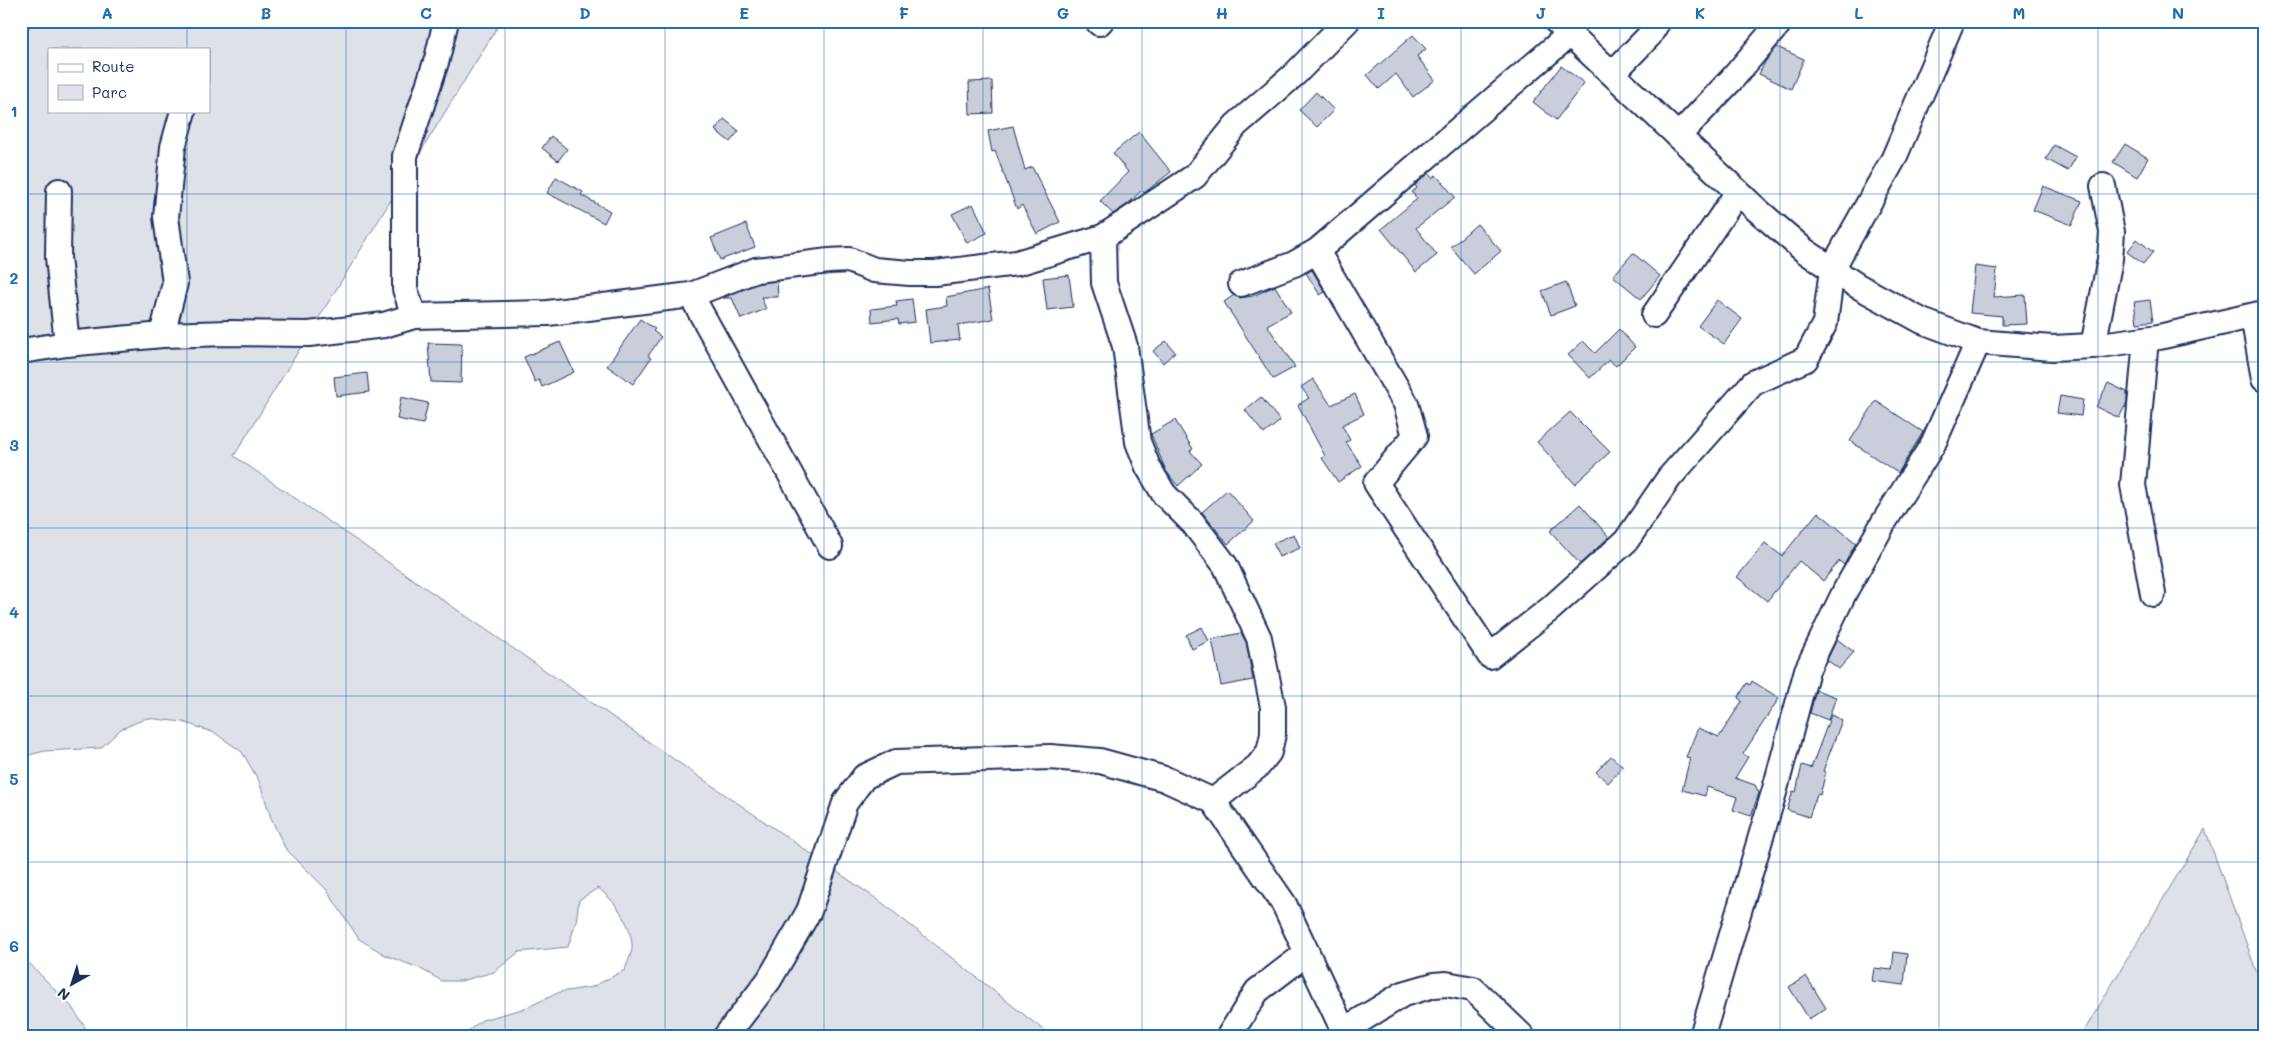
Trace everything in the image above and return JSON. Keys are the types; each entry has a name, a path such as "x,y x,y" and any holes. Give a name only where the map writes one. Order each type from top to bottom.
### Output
{"street":[{"path":"414,316 405,290 405,156 437,60 446,21"},
{"path":"21,352 67,344 162,335 229,333 309,334 384,325 414,316 548,313 691,295 756,270 849,260 874,270 935,273 1017,263 1103,237 1195,176 1236,125 1295,74 1347,21"},
{"path":"1613,73 1648,36 1658,21"},
{"path":"1678,136 1733,78 1780,21"},
{"path":"1317,251 1406,404 1415,436 1376,483 1490,656 1550,609 1626,541 1669,478 1753,383 1806,359 1826,323 1832,269 1894,158 1952,21"},
{"path":"1241,284 1294,264 1317,251 1563,28 1738,192 1805,251 1856,285 1922,321 1978,342 2052,348 2094,346 2146,338 2258,315 2264,379"},
{"path":"162,335 175,283 166,217 173,146 183,112"},
{"path":"2094,346 2110,259 2112,232 2103,186"},
{"path":"59,191 58,257 67,344"},
{"path":"1654,315 1738,192"},
{"path":"1103,237 1104,282 1125,346 1138,442 1148,467 1164,494 1193,523 1225,564 1259,638 1273,707 1273,734 1269,752 1258,766 1213,801"},
{"path":"691,295 830,546"},
{"path":"2146,338 2133,485 2153,594"},
{"path":"1702,1036 1775,788 1807,670 1845,591 1884,522 1933,444 1978,342"},
{"path":"726,1036 769,980 809,911 845,803 864,777 896,762 1058,758 1100,761 1165,779 1213,801 1284,904 1344,1033 1403,994 1434,985 1446,984 1473,989 1522,1036"},
{"path":"1229,1036 1257,991 1307,953"}],"green space":[{"path":"34,21 501,21 234,456 881,902 1051,1036 462,1036 482,1020 526,1008 560,992 592,987 625,970 632,950 631,936 625,920 616,905 598,888 579,900 576,922 568,947 519,952 494,972 461,981 442,981 419,968 387,956 359,939 326,889 285,848 271,818 259,781 242,752 215,733 183,722 147,718 121,729 101,748 45,751 21,757 21,39"},
{"path":"2205,829 2257,973 2264,983 2264,1036 2081,1036"},
{"path":"21,951 27,961 71,1006 91,1036 21,1036"}],"building":[{"path":"1413,35 1426,49 1417,56 1435,80 1413,97 1396,74 1379,89 1367,75"},
{"path":"1777,47 1804,59 1791,89 1759,74 1765,62"},
{"path":"1561,66 1584,83 1556,120 1533,102"},
{"path":"992,81 993,113 970,114 969,82"},
{"path":"1316,92 1334,110 1317,127 1299,110"},
{"path":"724,119 739,131 730,142 715,130"},
{"path":"1013,126 1025,170 1032,167 1060,222 1037,234 1022,205 1017,209 995,151 992,152 988,131"},
{"path":"1139,132 1171,172 1144,193 1142,190 1128,204 1113,214 1100,201 1128,172 1113,153"},
{"path":"551,136 567,149 558,161 542,148"},
{"path":"2125,144 2148,158 2137,177 2113,162"},
{"path":"2054,145 2076,157 2068,171 2046,159"},
{"path":"1429,173 1432,178 1436,175 1455,197 1416,228 1437,255 1416,272 1381,229 1417,199 1412,192 1417,188 1415,185"},
{"path":"556,177 583,192 581,195 610,211 604,223 547,193"},
{"path":"2043,186 2082,201 2072,225 2033,210"},
{"path":"973,204 987,233 967,243 952,214"},
{"path":"746,224 755,247 720,260 711,238"},
{"path":"1477,224 1501,251 1474,274 1451,247"},
{"path":"2137,239 2153,252 2143,264 2127,252"},
{"path":"1633,253 1660,276 1641,299 1613,276"},
{"path":"1975,266 1997,269 1994,297 2025,295 2027,324 2002,325 2002,316 1970,313"},
{"path":"1312,270 1325,292 1320,295 1306,273"},
{"path":"1069,275 1073,307 1047,310 1043,278"},
{"path":"777,281 778,297 761,297 766,309 741,319 732,298 723,298 759,283"},
{"path":"1566,282 1575,306 1551,315 1542,291"},
{"path":"1275,286 1291,312 1267,325 1295,367 1273,379 1224,302 1234,295 1239,298 1253,296"},
{"path":"988,289 993,319 958,325 960,340 930,343 926,309 947,306 946,297"},
{"path":"912,299 915,322 899,324 898,319 872,322 871,309 897,306 896,301"},
{"path":"1717,300 1742,319 1724,344 1698,326"},
{"path":"2150,300 2153,321 2137,323 2134,302"},
{"path":"640,319 655,329 653,331 661,337 648,356 651,358 633,384 607,366"},
{"path":"1619,329 1635,347 1616,366 1609,360 1590,378 1568,355 1583,341 1595,353"},
{"path":"1166,341 1175,352 1163,363 1153,351"},
{"path":"560,342 574,372 542,387 539,380 535,382 524,357"},
{"path":"428,343 462,344 461,383 431,382"},
{"path":"367,373 369,392 336,396 334,377"},
{"path":"1313,379 1331,405 1355,394 1364,414 1342,425 1350,440 1346,442 1362,466 1338,482 1322,458 1325,456 1298,405 1309,398 1301,387"},
{"path":"2108,383 2127,392 2127,402 2119,418 2096,407"},
{"path":"2060,396 2083,400 2081,416 2057,413"},
{"path":"401,397 428,403 423,424 397,419"},
{"path":"1261,397 1280,421 1264,434 1245,410"},
{"path":"1876,401 1923,432 1898,473 1850,441"},
{"path":"1570,412 1610,452 1575,484 1537,442"},
{"path":"1175,420 1193,449 1190,451 1202,464 1178,486 1166,471 1151,434"},
{"path":"1227,490 1254,521 1228,544 1202,512"},
{"path":"1580,504 1609,537 1580,564 1550,531"},
{"path":"1818,512 1856,543 1844,565 1839,561 1823,581 1799,561 1767,601 1737,577 1765,543 1782,556"},
{"path":"1294,534 1300,548 1279,557 1273,543"},
{"path":"1202,627 1209,641 1192,649 1186,635"},
{"path":"1241,633 1246,642 1253,680 1221,686 1212,639"},
{"path":"1837,639 1854,652 1839,669 1827,660"},
{"path":"1752,681 1779,698 1743,754 1748,757 1735,778 1755,785 1759,793 1751,816 1733,810 1737,797 1707,787 1705,796 1682,790 1690,758 1686,757 1698,728 1719,737 1742,701 1738,698 1747,683 1750,685"},
{"path":"1816,690 1836,697 1828,720 1810,713"},
{"path":"1831,715 1842,720 1823,771 1826,772 1820,795 1817,794 1809,817 1787,810 1793,791 1796,792 1802,765 1811,768"},
{"path":"1611,756 1623,767 1608,783 1596,772"},
{"path":"1894,952 1907,954 1904,985 1872,981 1874,968 1892,970"},
{"path":"1806,976 1826,1008 1809,1019 1789,987"}]}
